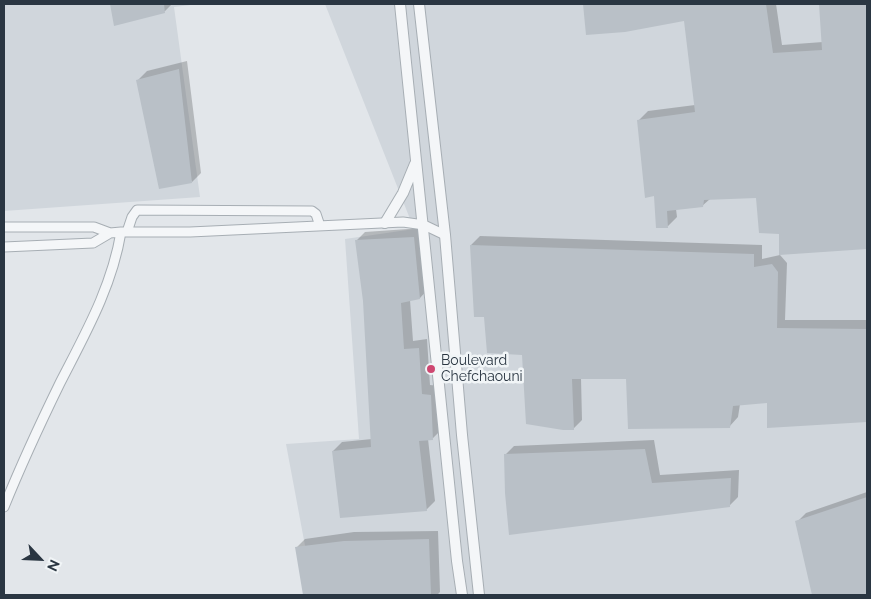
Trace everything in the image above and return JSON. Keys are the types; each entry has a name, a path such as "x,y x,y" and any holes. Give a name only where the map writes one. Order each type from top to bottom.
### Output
{"street":[{"path":"400,4 462,595"},
{"path":"419,4 445,235 462,435 480,595"},
{"path":"405,53 424,50"},
{"path":"385,223 403,193 416,161"},
{"path":"4,507 45,414 104,293 124,232 137,210 312,210 316,214 320,226"},
{"path":"4,227 94,227 110,233 190,232 411,222 424,225 445,235"},
{"path":"4,247 93,243 110,233"}],"shaded area":[{"path":"4,4 199,4 174,7 200,197 4,211"},
{"path":"325,4 867,4 867,595 310,595 306,551 286,444 359,439 345,239 414,229"}],"building":[{"path":"110,4 164,4 165,13 114,26"},
{"path":"583,4 766,4 773,53 822,50 819,4 867,4 867,249 779,255 779,234 759,233 756,198 704,200 703,207 667,211 668,228 656,228 654,196 645,198 637,120 695,112 684,21 625,32 586,35"},
{"path":"179,69 192,183 159,189 136,80"},
{"path":"414,237 420,299 401,303 404,349 419,348 422,394 431,395 433,440 419,441 427,511 340,518 332,451 371,447 363,301 355,240"},
{"path":"470,245 754,254 754,267 772,264 778,272 777,328 867,329 867,422 767,428 767,403 733,406 730,428 628,429 626,379 572,379 574,430 526,424 522,355 487,353 484,317 474,317"},
{"path":"645,449 652,483 731,478 730,507 509,535 504,454"},
{"path":"867,497 867,595 812,595 795,521"},
{"path":"429,539 431,595 303,595 295,547 344,541"}],"place":[{"name":"Boulevard Chefchaouni","path":"431,369"}]}
